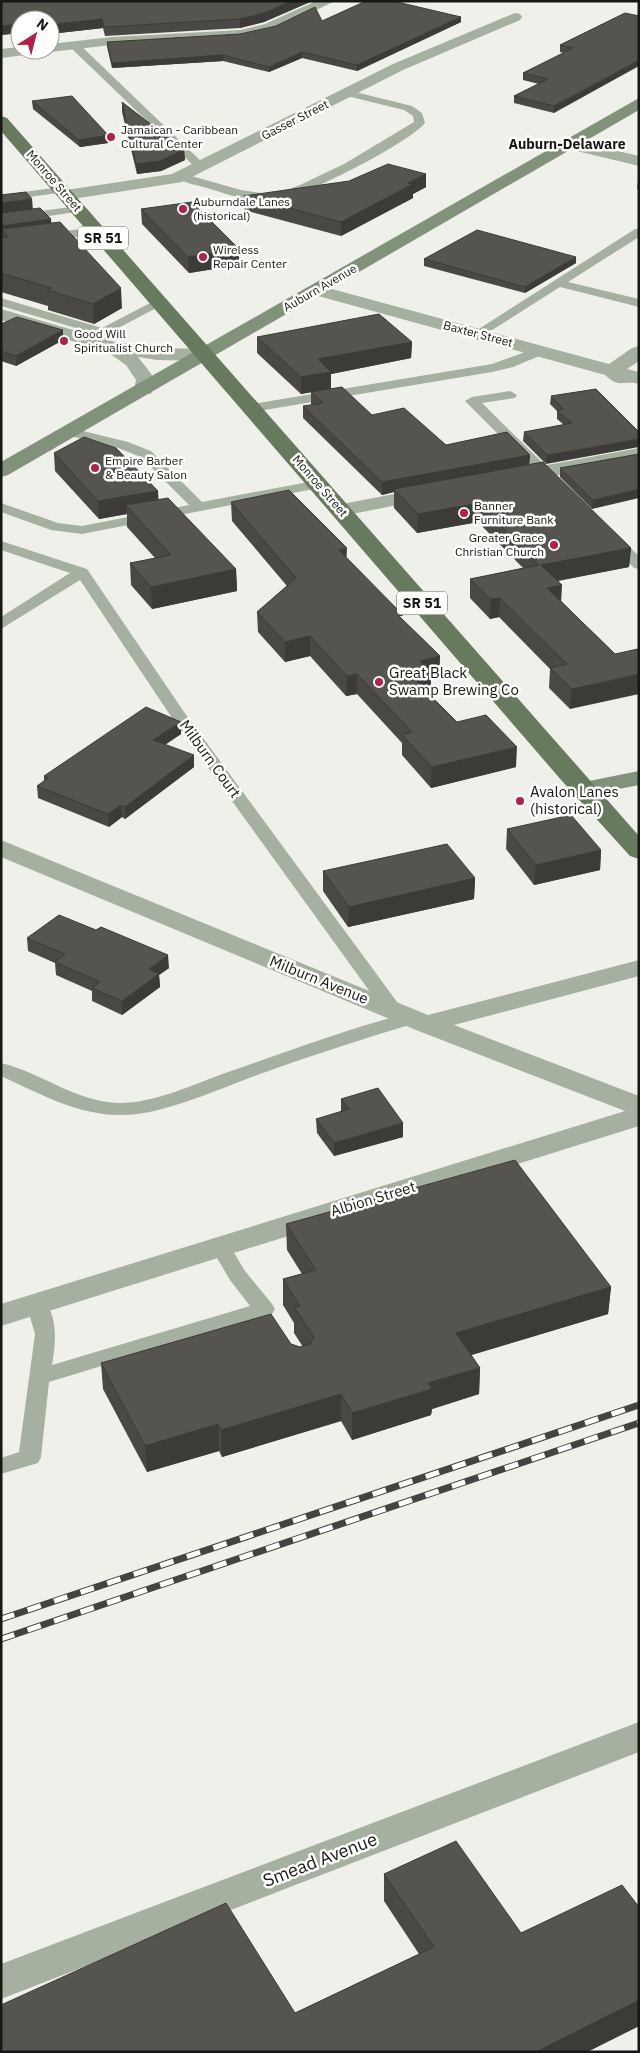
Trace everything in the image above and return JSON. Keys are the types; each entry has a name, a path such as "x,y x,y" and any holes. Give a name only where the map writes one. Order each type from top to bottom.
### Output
{"main road":[{"name":"Monroe Street","path":"1,121 342,510 582,789 639,851"}],"street":[{"path":"60,47 240,34 270,27 328,1"},
{"name":"Gasser Street","path":"64,192 181,176 398,68 515,17"},
{"name":"Auburn Avenue","path":"1,471 639,103"},
{"path":"566,144 639,162"},
{"name":"Baxter Street","path":"317,290 639,378"},
{"path":"18,315 158,354 205,354"},
{"path":"100,339 135,362 146,380 144,390"},
{"path":"639,352 612,371 639,395"},
{"path":"496,481 639,454"},
{"path":"342,510 448,490"},
{"path":"582,789 639,778"},
{"name":"Milburn Avenue","path":"1,848 411,1017 636,1113"},
{"path":"411,1017 639,968"},
{"name":"Albion Street","path":"1,1315 636,1113"},
{"name":"Smead Avenue","path":"1,1982 639,1737"}],"lane":[{"path":"74,45 201,167"},
{"path":"181,176 264,197 282,197 292,194 340,169 420,123 418,115 408,108 347,93"},
{"path":"1,198 64,192"},
{"path":"1,220 79,209"},
{"path":"1,243 98,231"},
{"path":"477,334 639,232"},
{"path":"558,283 639,304"},
{"path":"1,302 18,315 1,329"},
{"path":"100,339 160,303"},
{"path":"252,408 492,368 508,364 539,351"},
{"path":"510,394 472,401 561,488"},
{"path":"71,432 123,445 146,454 199,507"},
{"path":"1,507 56,527 82,530 319,484"},
{"path":"600,527 639,565"},
{"path":"1,545 82,572"},
{"path":"1,624 82,572"},
{"name":"Milburn Court","path":"82,572 178,715 411,1017"},
{"path":"1,1069 68,1098 91,1105 119,1109 138,1107 172,1099 316,1047 411,1017"},
{"path":"39,1377 269,1317 220,1246"},
{"path":"1,1466 30,1457 46,1334 37,1303"}],"building":[{"path":"1,1 291,1 264,13 240,19 104,27 102,19 60,24 60,10 10,10 10,25 1,26"},
{"path":"366,1 393,1 461,17 357,65 302,52 269,67 223,55 112,63 107,42 240,34 276,26 315,7 322,21"},
{"path":"625,13 639,16 639,60 554,106 514,96 548,79 523,73 573,48 560,45"},
{"path":"72,96 108,135 79,140 32,101"},
{"path":"122,102 184,150 160,161 136,164"},
{"path":"388,164 426,174 408,183 413,184 341,222 244,196 349,181"},
{"path":"26,192 32,199 1,203 1,195"},
{"path":"192,202 239,249 188,257 141,209"},
{"path":"40,208 51,219 1,226 1,213"},
{"path":"60,222 121,288 93,304 47,290 52,288 1,273 1,238 8,237 2,229"},
{"path":"477,230 576,257 525,287 424,259"},
{"path":"379,314 412,342 318,359 331,372 301,377 257,337"},
{"path":"17,317 63,330 16,356 1,351 1,324"},
{"path":"342,387 372,415 404,408 446,445 507,432 530,455 382,482 303,406 323,403 311,392"},
{"path":"596,389 639,432 639,439 547,455 524,432 572,423 557,411 564,409 551,396"},
{"path":"84,437 116,448 158,491 98,501 54,453"},
{"path":"639,454 639,489 593,500 560,468"},
{"path":"543,462 631,548 541,565 562,585 547,588 615,654 639,649 639,674 572,689 550,668 567,664 500,598 491,599 470,579 539,565 479,503 418,514 394,489"},
{"path":"289,490 347,548 339,550 403,615 399,616 440,656 420,661 431,673 413,678 457,722 486,715 517,747 432,767 402,735 412,732 357,674 347,676 310,636 285,642 257,612 296,578 231,502"},
{"path":"168,498 236,569 151,587 130,563 171,555 126,505"},
{"path":"146,707 181,722 153,740 194,755 125,807 121,805 108,814 37,786 48,778 44,776"},
{"path":"571,815 601,850 536,865 507,829"},
{"path":"447,844 475,878 349,907 323,871"},
{"path":"59,915 96,930 101,927 168,955 149,969 159,974 122,1001 92,988 100,982 55,962 65,954 27,938"},
{"path":"378,1088 403,1123 334,1143 316,1119 349,1109 341,1099"},
{"path":"515,1160 611,1287 456,1333 480,1368 428,1383 432,1389 352,1413 341,1394 221,1430 218,1424 145,1446 101,1363 271,1314 291,1344 300,1347 310,1344 314,1337 294,1307 300,1306 283,1279 316,1270 286,1224"},
{"path":"456,1841 521,1933 622,1885 639,1907 639,2000 536,2052 1,2052 1,2005 226,1903 295,2013 434,1947 384,1874"}],"railway":[{"path":"1,1619 639,1405"},
{"path":"1,1639 639,1423"}],"place":[{"name":"Jamaican - Caribbean Cultural Center","path":"111,137"},
{"name":"Auburndale Lanes (historical)","path":"183,209"},
{"name":"Wireless Repair Center","path":"203,257"},
{"name":"Good Will Spiritualist Church","path":"64,341"},
{"name":"Empire Barber & Beauty Salon","path":"95,468"},
{"name":"Banner Furniture Bank","path":"464,513"},
{"name":"Greater Grace Christian Church","path":"554,545"},
{"name":"Great Black Swamp Brewing Co","path":"379,682"},
{"name":"Avalon Lanes (historical)","path":"520,801"}],"district":[{"name":"Auburn-Delaware","path":"567,144"}]}
